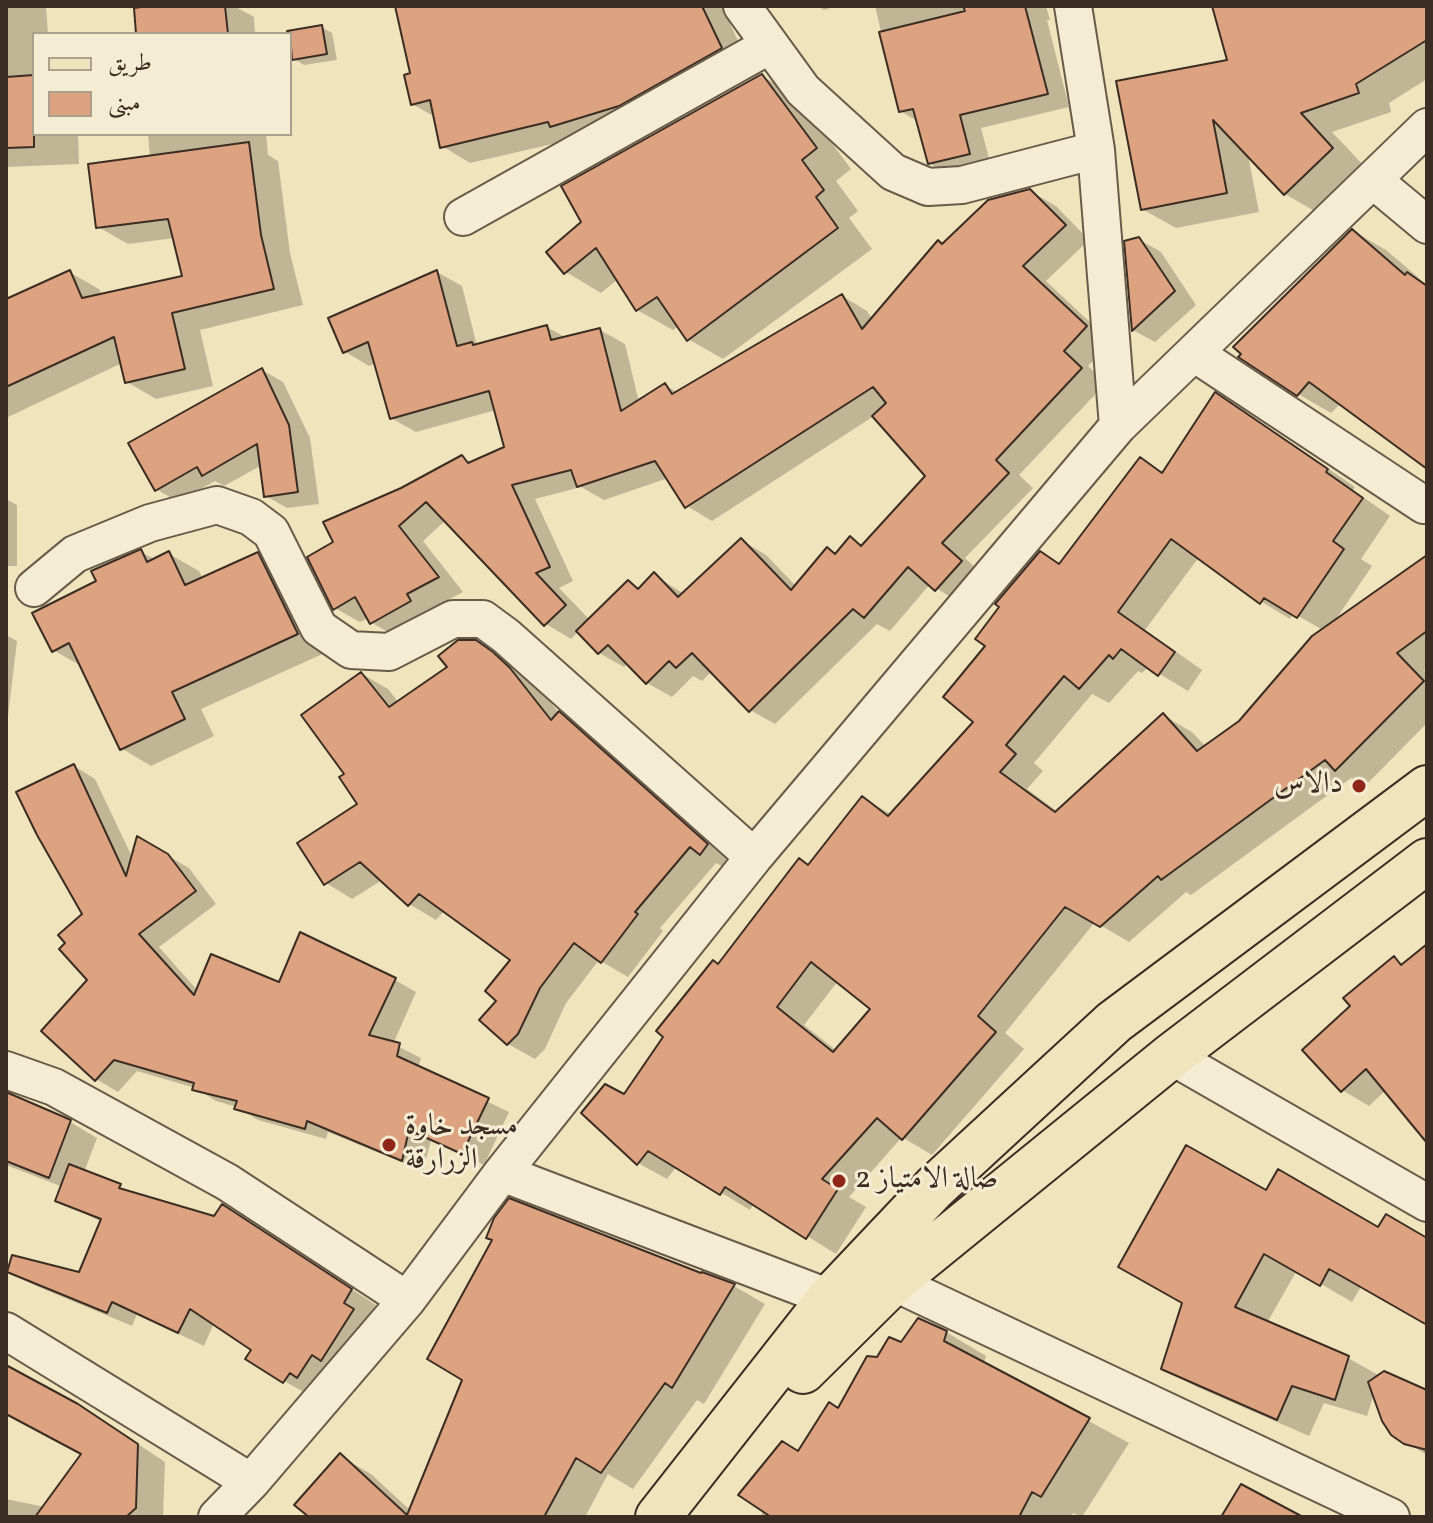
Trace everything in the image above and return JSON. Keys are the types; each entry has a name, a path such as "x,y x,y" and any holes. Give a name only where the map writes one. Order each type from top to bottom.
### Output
{"main road":[{"path":"658,1517 830,1298 935,1187 1114,1022 1411,800 1427,858 1171,1056 893,1282 725,1448 677,1517"}],"street":[{"path":"742,6 803,90 893,172 928,187 962,185 1096,150"},
{"path":"1079,8 1096,150 1118,426"},
{"path":"463,217 770,45"},
{"path":"217,1517 251,1482 407,1300 502,1173 754,857 1118,426 1427,127"},
{"path":"1373,180 1427,225"},
{"path":"1194,353 1424,505"},
{"path":"34,588 75,554 150,523 217,505 251,517 271,532 319,628 351,650 389,652 453,619 483,619 506,636 754,857"},
{"path":"1171,1056 1427,1203"},
{"path":"6,1070 54,1087 227,1182 407,1300"},
{"path":"502,1173 830,1298"},
{"path":"893,1282 1391,1517"},
{"path":"6,1331 251,1482"}],"building":[{"path":"225,6 228,32 136,32 134,8"},
{"path":"395,6 702,6 722,48 619,106 550,127 548,122 440,148 430,100 411,105 404,75 410,73"},
{"path":"963,6 1025,6 1048,94 960,115 970,154 928,164 913,109 899,112 879,32 965,11"},
{"path":"1212,6 1427,6 1427,40 1356,84 1359,93 1301,113 1333,148 1284,195 1213,120 1227,193 1141,210 1116,81 1227,60"},
{"path":"322,25 327,54 292,60 292,32 287,31"},
{"path":"762,74 817,148 802,160 824,190 816,197 838,228 687,341 657,297 636,311 596,248 564,274 546,252 581,222 561,186"},
{"path":"32,75 34,147 6,148 6,77"},
{"path":"249,142 261,235 274,289 172,313 185,369 125,383 114,337 6,387 6,299 70,270 82,298 182,276 168,219 96,228 88,164"},
{"path":"1030,189 1066,225 1023,266 1087,326 1064,351 1082,368 996,460 1009,473 942,543 962,561 935,591 908,567 864,618 853,609 749,712 692,653 676,668 669,661 646,684 608,645 598,654 576,631 628,580 638,589 654,572 678,597 741,538 791,590 827,547 835,554 850,536 861,546 925,476 872,416 886,403 873,387 685,508 655,461 577,487 571,470 512,485 550,567 536,573 566,605 544,626 426,502 399,526 439,577 407,594 411,601 370,624 355,597 333,610 307,557 333,542 323,522 401,488 462,455 468,463 504,447 489,391 390,419 368,342 343,353 328,318 437,270 457,346 472,342 473,345 547,325 551,340 600,328 621,411 665,383 672,394 842,294 862,329 938,240 942,244 988,200"},
{"path":"1352,229 1405,275 1407,272 1427,286 1427,469 1309,382 1297,396 1238,357 1241,354 1233,347"},
{"path":"1139,237 1175,291 1132,331 1124,241"},
{"path":"262,368 289,425 298,492 264,497 257,444 202,476 197,467 155,491 128,443"},
{"path":"1215,392 1328,469 1326,472 1363,498 1333,541 1344,549 1297,618 1264,598 1260,604 1171,539 1118,612 1175,652 1158,676 1121,649 1113,659 1109,655 1079,689 1064,676 1006,745 1016,754 1000,772 1055,812 1163,713 1197,751 1239,721 1312,636 1427,555 1427,631 1397,653 1424,681 1335,771 1325,760 1161,880 1158,876 1100,927 1065,907 978,1016 996,1032 902,1140 877,1118 822,1179 838,1189 806,1239 725,1187 720,1195 648,1151 637,1165 581,1113 605,1084 624,1094 663,1037 656,1031 713,960 718,964 799,858 808,865 862,796 888,816 973,722 943,697 985,646 975,639 999,607 995,604 1040,551 1059,564 1140,457 1162,473","holes":["811,962 870,1009 833,1052 777,1007"]},
{"path":"141,549 147,562 169,551 185,585 258,552 298,634 172,692 185,719 120,750 69,643 52,652 32,613 96,581 91,571"},
{"path":"458,640 476,640 493,652 510,668 551,720 559,711 708,844 700,855 690,847 635,912 638,914 601,963 574,943 540,988 518,1034 507,1045 479,1020 496,1001 485,991 510,960 419,894 408,906 360,862 324,885 297,843 357,804 339,777 344,774 301,715 361,672 389,707 447,667 438,656"},
{"path":"74,764 126,876 137,836 168,854 196,891 139,934 194,995 211,954 279,982 300,932 396,978 369,1035 400,1043 397,1056 489,1098 462,1154 409,1130 402,1161 307,1121 305,1129 234,1109 237,1101 192,1090 194,1083 114,1060 95,1081 41,1031 87,980 59,949 65,943 58,935 82,914 16,792"},
{"path":"1427,944 1427,1143 1366,1069 1341,1092 1302,1050 1350,1006 1343,998 1394,956 1401,965"},
{"path":"6,1092 71,1120 49,1178 6,1161"},
{"path":"1186,1145 1266,1190 1278,1169 1378,1227 1386,1214 1427,1238 1427,1325 1329,1269 1320,1286 1264,1254 1235,1307 1349,1356 1335,1400 1292,1386 1277,1420 1161,1369 1182,1303 1118,1267"},
{"path":"69,1164 121,1184 119,1188 214,1216 222,1204 352,1289 344,1303 354,1309 321,1361 312,1355 297,1378 290,1373 283,1383 245,1359 251,1350 190,1309 178,1333 112,1302 107,1313 7,1272 12,1255 79,1272 101,1219 55,1201"},
{"path":"509,1198 735,1284 672,1388 665,1383 601,1473 576,1458 544,1517 309,1517 294,1505 340,1453 407,1515 462,1380 427,1359 492,1240 486,1238 494,1218"},
{"path":"918,1318 947,1331 944,1341 1090,1418 1041,1497 1032,1492 1019,1517 771,1517 738,1495 782,1441 798,1451 829,1402 838,1408 867,1356 877,1357 889,1337 901,1342"},
{"path":"6,1365 78,1404 138,1444 136,1508 126,1517 35,1517 81,1454 6,1414"},
{"path":"1384,1371 1427,1390 1427,1450 1404,1444 1391,1435 1382,1421 1368,1382"},
{"path":"1241,1484 1303,1517 1221,1517"}],"place":[{"name":"دالاس","path":"1359,786"},
{"name":"مسجد خاوة الزرارقة","path":"389,1145"},
{"name":"صالة الامتياز 2","path":"839,1181"}]}
